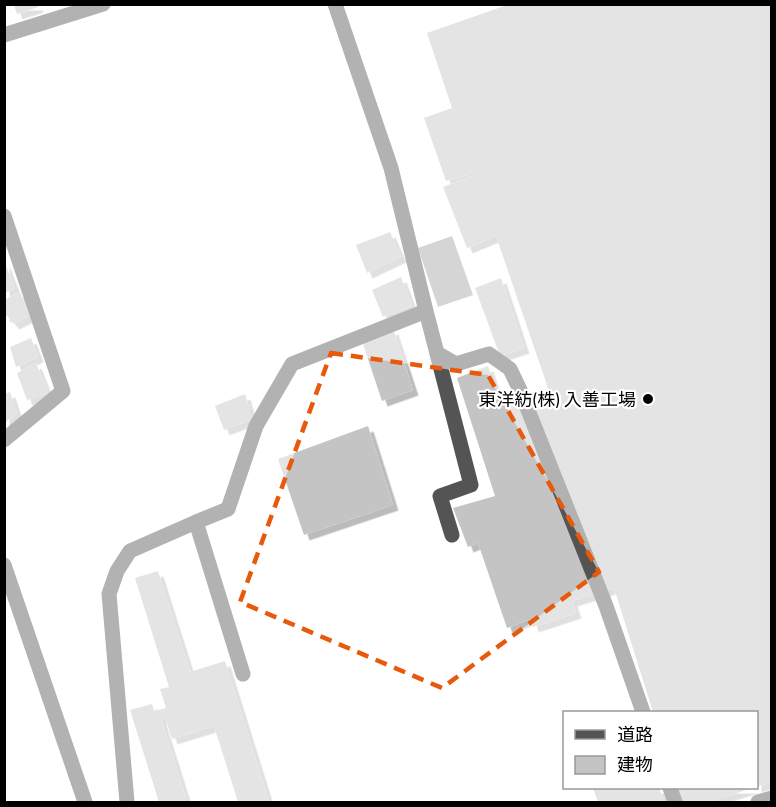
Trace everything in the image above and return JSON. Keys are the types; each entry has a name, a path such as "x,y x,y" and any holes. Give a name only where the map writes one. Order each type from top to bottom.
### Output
{"street":[{"path":"4,35 103,4"},
{"path":"335,4 391,168 471,485 440,496 452,535"},
{"path":"4,216 8,240 63,391 4,440"},
{"path":"127,802 108,594 117,571 130,551 228,509 256,426 292,364 426,311"},
{"path":"437,353 456,364 489,354 510,369 606,606 643,711"},
{"path":"196,522 243,674"},
{"path":"4,565 79,800"},
{"path":"758,802 771,798"}],"highlighted area":[{"path":"331,353 488,375 599,572 442,688 240,602"}],"shaded area":[{"path":"452,236 473,295 438,307 418,248"}],"building":[{"name":"東洋紡(株) 入善工場","path":"510,4 772,4 772,782 758,786 758,711 653,711 614,588 572,601 576,613 533,627 531,619 507,628 478,543 468,547 453,508 495,496 457,378 488,366 502,408 549,391 496,236 467,248 443,187 475,175 474,173 446,181 424,118 452,108 427,33"},
{"path":"14,5 37,5 38,7 17,14"},
{"path":"390,232 401,257 367,273 356,245"},
{"path":"4,261 15,288 4,294"},
{"path":"401,277 412,306 383,317 372,290"},
{"path":"501,278 524,348 500,356 475,288"},
{"path":"20,292 30,316 14,324 7,316 4,317 4,300"},
{"path":"393,329 413,390 382,401 362,341"},
{"path":"31,338 38,357 16,367 10,347"},
{"path":"36,363 48,393 27,400 17,373"},
{"path":"10,392 17,414 4,423 4,394"},
{"path":"245,394 252,419 224,430 215,406"},
{"path":"368,426 393,505 304,535 278,459"},
{"path":"158,571 190,672 225,661 269,802 238,802 214,726 172,739 165,717 161,719 187,802 159,802 130,710 152,704 154,711 166,708 160,689 169,687 135,578"},
{"path":"593,789 659,789 664,802 598,802"},
{"path":"677,789 750,789 708,802 681,802"}],"place":[{"name":"東洋紡(株) 入善工場","path":"648,399"}]}
